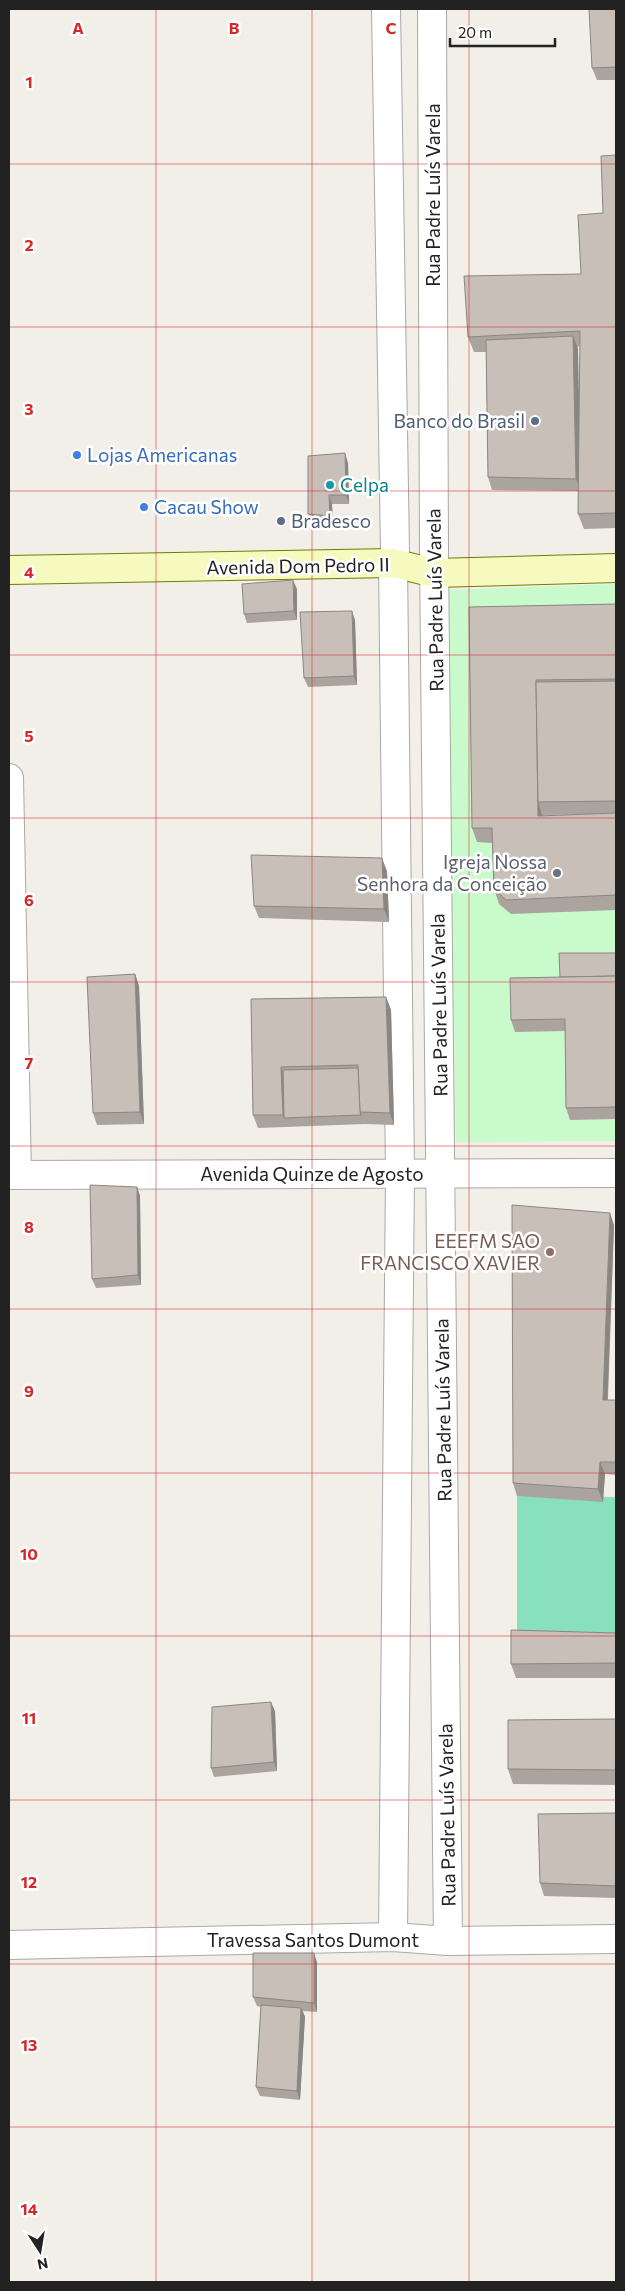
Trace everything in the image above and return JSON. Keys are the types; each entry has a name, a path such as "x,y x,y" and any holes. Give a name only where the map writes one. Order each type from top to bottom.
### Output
{"street":[{"name":"Rua Padre Luís Varela","path":"386,9 395,550 393,564 400,1173 393,1937"},
{"name":"Rua Padre Luís Varela","path":"432,9 434,573 448,1941"},
{"name":"Avenida Dom Pedro II","path":"9,570 393,564 434,573 616,568"},
{"path":"9,778 13,1175"},
{"name":"Avenida Quinze de Agosto","path":"13,1175 616,1173"},
{"name":"Travessa Santos Dumont","path":"9,1945 393,1937 448,1941 616,1939"}],"green space":[{"path":"616,584 616,1141 456,1142 447,590"},
{"path":"517,1496 616,1497 616,1648 517,1645"}],"building":[{"path":"589,9 616,9 616,67 592,68"},
{"path":"616,155 616,513 578,514 580,331 468,337 464,276 581,274 578,215 603,213 601,156"},
{"name":"Banco do Brasil","path":"573,336 576,479 488,477 486,340"},
{"name":"Celpa","path":"345,453 346,495 329,495 330,516 308,514 308,456"},
{"path":"293,580 294,611 244,614 242,584"},
{"path":"616,604 616,679 536,680 538,816 616,813 616,895 506,900 494,889 492,828 472,828 469,607"},
{"path":"352,611 354,676 304,678 300,612"},
{"path":"616,681 616,801 538,802 536,682"},
{"path":"251,855 382,858 384,909 254,906"},
{"path":"559,953 616,953 616,976 560,977"},
{"path":"135,974 140,1112 93,1113 87,977"},
{"path":"616,976 616,1107 566,1108 565,1019 511,1020 510,978"},
{"path":"386,997 390,1113 360,1112 358,1065 281,1067 283,1115 253,1115 251,999"},
{"path":"358,1068 361,1115 284,1118 283,1070"},
{"path":"90,1185 137,1187 138,1275 92,1279"},
{"path":"512,1205 610,1213 603,1400 616,1400 616,1462 600,1462 598,1489 513,1483"},
{"path":"511,1630 616,1633 616,1663 511,1664"},
{"path":"271,1702 274,1762 211,1768 212,1707"},
{"path":"616,1719 616,1770 508,1769 508,1720"},
{"path":"616,1813 616,1886 540,1883 538,1814"},
{"path":"253,1953 314,1953 314,2003 253,1997"},
{"path":"261,2005 301,2008 297,2091 256,2087"}],"place":[{"name":"Banco do Brasil","path":"535,421"},
{"name":"Lojas Americanas","path":"77,455"},
{"name":"Celpa","path":"330,485"},
{"name":"Cacau Show","path":"144,507"},
{"name":"Bradesco","path":"281,521"},
{"name":"Igreja Nossa Senhora da Conceição","path":"557,873"},
{"name":"EEEFM SAO FRANCISCO XAVIER","path":"550,1252"}]}
